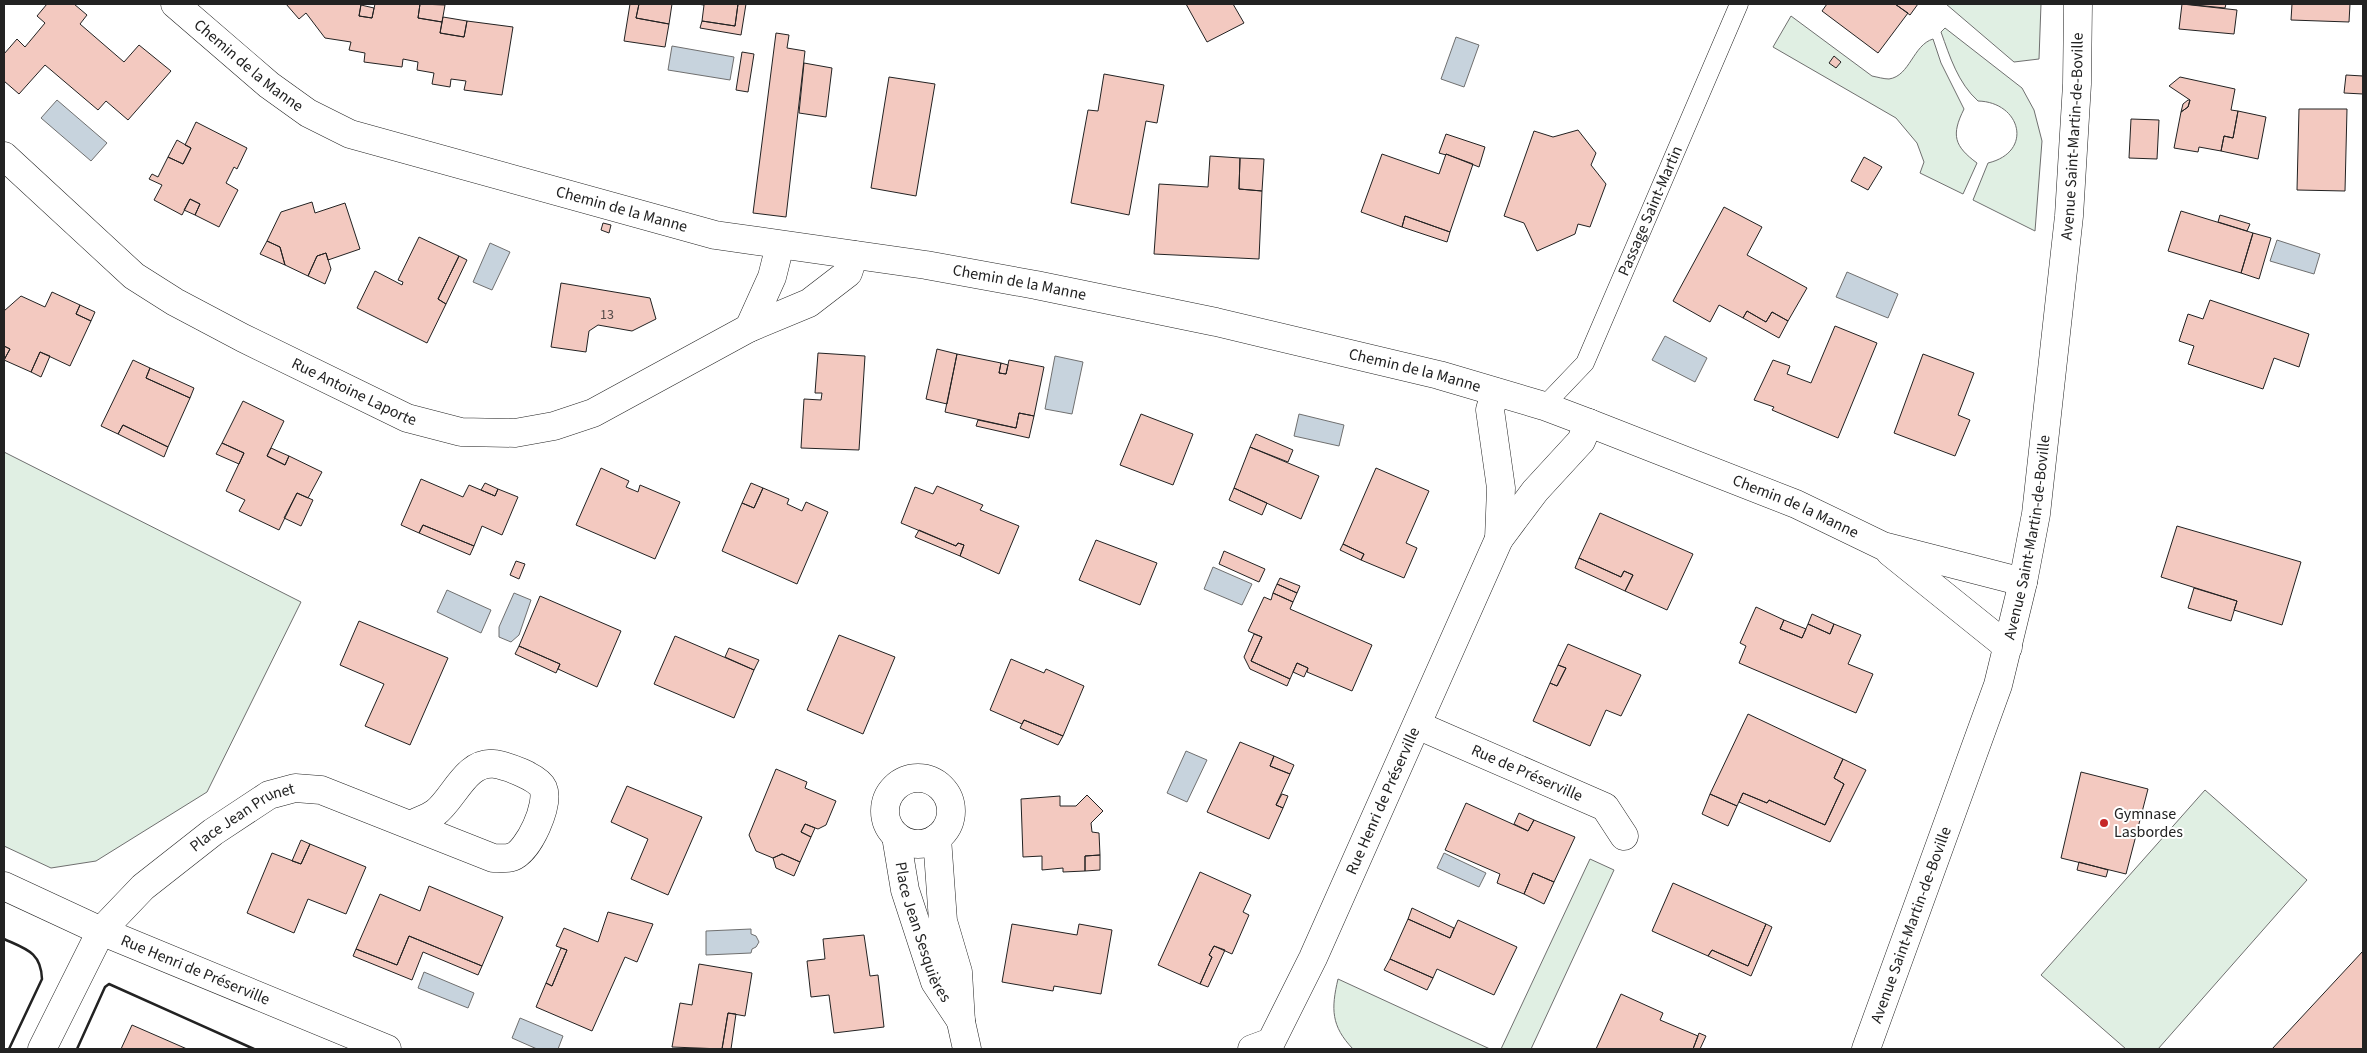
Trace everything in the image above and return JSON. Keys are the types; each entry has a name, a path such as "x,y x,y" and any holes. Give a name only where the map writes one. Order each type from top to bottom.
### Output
{"street":[{"name":"Chemin de la Manne","path":"175,4 269,85 308,113 350,134 716,235 926,264 1216,322 1439,375 1544,406 1796,504 1883,546 2023,582"},
{"name":"Avenue Saint-Martin-de-Boville","path":"1866,1049 1971,764 1998,685 2023,582 2036,514 2069,216 2077,84 2078,4"},
{"name":"Rue Antoine Laporte","path":"4,156 134,276 175,302 243,338 408,418 461,432 515,433 554,426 593,413 749,328 808,302 830,289 848,274 854,255"},
{"path":"749,328 772,277 780,245"},
{"name":"Rue Henri de Préserville","path":"1495,392 1490,410 1501,488 1498,539"},
{"name":"Rue Henri de Préserville","path":"1270,1047 1313,958 1498,539 1535,491 1581,441 1589,424"},
{"name":"Chemin de la Manne","path":"1883,546 2008,646"},
{"name":"Rue de Préserville","path":"1417,725 1605,807 1624,836"},
{"name":"Place Jean Prunet","path":"42,1049 101,931 143,887 213,832 270,795 295,788 321,790 493,858 512,857 527,846 546,800 542,787 533,778 495,764 480,766 464,779 436,813 411,825"},
{"name":"Place Jean Sesquières","path":"921,778 939,785 946,793 952,812 950,823 937,838 921,844 904,841 896,836 889,828 886,819 887,798 893,789 901,783 921,778"},
{"name":"Place Jean Sesquières","path":"896,836 905,890 936,982 961,1022"},
{"name":"Place Jean Sesquières","path":"937,838 943,921 958,972 961,1022 967,1049"},
{"name":"Rue Henri de Préserville","path":"4,886 101,931 387,1049"}],"lane":[{"name":"Passage Saint-Martin","path":"1544,406 1585,363 1739,4"}],"green space":[{"path":"1946,4 2041,4 2039,59 2014,62"},
{"path":"1791,16 1872,76 1885,79 1896,77 1902,72 1921,47 1933,39 1941,63 1964,109 1956,133 1959,145 1977,163 1963,194 1920,173 1924,162 1917,143 1896,118 1773,47"},
{"path":"1945,28 2022,88 2034,110 2042,141 2035,231 1973,200 1988,163 2003,157 2012,149 2016,139 2016,128 2012,118 2004,110 1993,104 1978,101 1965,86 1955,69 1941,32"},
{"path":"4,452 301,602 207,792 96,861 51,868 4,846"},
{"path":"2205,790 2307,880 2158,1049 2126,1049 2041,975"},
{"path":"1590,859 1614,870 1531,1049 1501,1049"},
{"path":"1338,979 1490,1049 1353,1049 1340,1033 1335,1017 1334,999"}],"shaded area":[{"path":"1456,37 1479,45 1464,87 1441,79"},
{"path":"672,46 734,57 730,80 668,70"},
{"path":"57,100 107,143 91,161 41,118"},
{"path":"2277,240 2320,254 2314,274 2270,261"},
{"path":"490,243 510,252 492,290 473,282"},
{"path":"1847,272 1898,294 1888,318 1836,297"},
{"path":"1665,336 1707,358 1695,382 1652,360"},
{"path":"1055,356 1083,362 1072,414 1045,409"},
{"path":"1299,414 1344,425 1339,446 1294,436"},
{"path":"1213,567 1252,584 1242,605 1204,589"},
{"path":"447,590 491,610 481,633 437,612"},
{"path":"514,593 531,600 519,635 511,642 499,637 499,627"},
{"path":"1186,751 1207,760 1187,802 1167,793"},
{"path":"1444,853 1486,873 1479,887 1437,868"},
{"path":"751,929 751,934 756,936 759,942 752,949 751,953 706,955 706,931"},
{"path":"424,972 474,993 468,1008 418,988"},
{"path":"520,1018 563,1036 558,1049 537,1049 512,1038"}],"building":[{"path":"47,4 74,4 87,15 80,24 124,62 139,45 171,71 128,120 106,101 98,110 45,65 19,94 4,81 4,54 17,39 25,47 45,23 37,16"},
{"path":"286,4 361,4 359,16 372,18 375,4 420,4 418,18 442,22 440,33 464,37 467,21 513,27 502,95 464,90 466,81 451,79 450,87 432,84 434,73 417,70 418,62 403,59 402,67 364,62 365,53 349,50 351,42 325,38 306,13 299,19"},
{"path":"420,4 445,5 442,22 418,18"},
{"path":"630,4 639,4 636,18 669,24 665,47 624,41"},
{"path":"639,4 672,4 669,24 636,18"},
{"path":"697,4 738,4 735,26 702,21 704,5"},
{"path":"738,4 746,4 741,35 700,28 702,21 735,26"},
{"path":"1186,4 1233,4 1244,23 1207,42"},
{"path":"1827,4 1895,4 1908,13 1878,53 1822,11"},
{"path":"1895,4 1918,4 1910,15"},
{"path":"2182,4 2237,10 2234,34 2179,29"},
{"path":"2185,4 2226,4 2225,8"},
{"path":"2292,4 2350,4 2349,22 2291,20"},
{"path":"361,5 374,8 372,18 359,16"},
{"path":"443,17 467,21 464,37 440,33"},
{"path":"776,33 789,35 787,48 805,51 786,217 753,213"},
{"path":"742,52 754,54 748,92 736,90"},
{"path":"1834,56 1841,62 1836,68 1829,63"},
{"path":"804,63 832,68 826,117 799,113"},
{"path":"1104,74 1164,85 1157,123 1146,121 1129,215 1071,203 1088,110 1098,111"},
{"path":"2346,75 2363,76 2363,94 2344,93"},
{"path":"889,77 935,84 916,196 871,188"},
{"path":"2180,77 2235,89 2231,110 2238,111 2233,138 2224,136 2221,151 2199,147 2198,152 2174,148 2181,112 2188,107 2190,100 2169,86"},
{"path":"2190,100 2188,107 2181,112 2183,104"},
{"path":"2299,109 2347,109 2345,191 2297,190"},
{"path":"2238,111 2266,117 2258,159 2221,151 2224,136 2233,138"},
{"path":"2131,119 2159,120 2157,159 2129,158"},
{"path":"196,122 247,148 237,169 234,167 226,183 238,190 219,227 195,215 200,204 190,199 182,215 154,200 162,185 149,179 152,174 158,177 168,157 183,164 191,148 185,145"},
{"path":"1578,130 1596,153 1591,165 1606,184 1590,227 1578,224 1575,234 1537,251 1524,223 1504,216 1534,131 1553,137"},
{"path":"1446,134 1485,147 1479,167 1439,153"},
{"path":"177,140 191,148 183,164 168,157"},
{"path":"1382,154 1439,174 1446,154 1473,164 1450,232 1405,216 1402,227 1361,212"},
{"path":"1210,156 1240,158 1239,189 1262,191 1259,259 1154,254 1159,184 1208,187"},
{"path":"1864,157 1882,167 1868,190 1851,181"},
{"path":"1240,158 1264,159 1262,191 1239,189"},
{"path":"190,199 200,204 195,215 184,210"},
{"path":"312,202 315,213 345,203 360,249 328,260 326,253 317,256 308,276 285,265 280,247 267,241 281,212"},
{"path":"1724,207 1762,227 1747,255 1807,288 1788,321 1772,312 1766,322 1747,311 1743,318 1719,305 1710,322 1673,301"},
{"path":"2181,211 2253,233 2241,273 2168,251"},
{"path":"2220,215 2250,224 2247,231 2218,222"},
{"path":"1405,216 1450,232 1447,242 1402,227"},
{"path":"603,223 611,225 609,233 601,230"},
{"path":"2253,233 2271,238 2259,279 2241,273"},
{"path":"419,237 459,256 438,299 446,304 427,343 357,308 375,271 402,285 403,282 398,280"},
{"path":"267,241 280,247 285,265 260,254"},
{"path":"326,253 331,269 325,284 308,276 317,256"},
{"path":"459,256 467,260 446,304 438,299"},
{"path":"561,283 650,298 656,319 632,331 598,325 589,331 586,352 551,347"},
{"path":"52,292 80,305 76,314 91,321 70,366 40,352 31,372 4,360 10,349 4,346 4,311 21,296 45,307"},
{"path":"2210,300 2309,334 2299,367 2274,358 2263,389 2188,364 2194,346 2179,341 2188,314 2203,319"},
{"path":"80,305 95,312 91,321 76,314"},
{"path":"1747,311 1766,322 1772,312 1788,321 1779,338 1743,318"},
{"path":"1835,326 1877,343 1838,438 1772,410 1774,407 1754,400 1773,360 1790,366 1787,374 1811,383"},
{"path":"4,346 10,349 4,360"},
{"path":"937,349 957,354 947,404 926,399"},
{"path":"40,352 50,356 41,377 31,372"},
{"path":"818,353 865,356 859,450 801,448 804,399 821,400 822,393 815,393"},
{"path":"957,354 1001,363 999,373 1006,374 1009,360 1044,367 1034,416 1019,413 1016,428 945,412"},
{"path":"1923,354 1974,373 1958,415 1970,420 1955,456 1894,433"},
{"path":"133,360 150,368 146,378 190,398 168,447 123,425 118,434 101,426"},
{"path":"1001,363 1008,365 1006,374 999,373"},
{"path":"150,368 194,388 190,398 146,378"},
{"path":"243,401 284,421 267,456 285,465 289,456 322,472 308,498 297,493 279,530 239,511 245,500 226,491 244,453 222,443"},
{"path":"1019,413 1034,416 1029,438 976,426 978,420 1016,428"},
{"path":"1141,414 1193,434 1173,485 1120,465"},
{"path":"123,425 168,447 164,457 118,434"},
{"path":"1256,434 1293,450 1288,462 1250,447"},
{"path":"222,443 244,453 239,464 216,454"},
{"path":"1250,447 1319,476 1301,519 1234,488"},
{"path":"271,448 289,456 285,465 267,456"},
{"path":"601,468 629,481 626,487 638,492 640,485 680,502 655,559 576,525"},
{"path":"1376,468 1429,491 1406,543 1417,548 1404,578 1361,560 1364,554 1343,544"},
{"path":"421,479 463,497 469,485 495,496 498,489 518,497 502,535 482,526 474,546 423,525 419,533 401,525"},
{"path":"485,483 498,489 495,496 481,490"},
{"path":"751,483 763,488 754,508 742,503"},
{"path":"937,486 983,505 980,510 1019,526 999,574 960,556 964,545 958,543 956,546 901,523 915,487 933,494"},
{"path":"763,488 789,499 787,504 802,511 806,502 828,512 797,584 722,551 742,503 754,508"},
{"path":"1234,488 1267,503 1262,515 1229,500"},
{"path":"297,493 313,500 301,526 284,518"},
{"path":"1600,513 1693,554 1667,610 1625,591 1633,575 1624,571 1621,577 1579,558"},
{"path":"423,525 474,546 470,555 419,533"},
{"path":"2177,526 2301,562 2282,625 2234,610 2237,601 2161,577"},
{"path":"919,530 956,546 958,543 964,545 960,556 915,537"},
{"path":"1096,540 1157,563 1140,605 1079,580"},
{"path":"1343,544 1364,554 1361,560 1340,550"},
{"path":"1224,551 1265,569 1259,582 1219,564"},
{"path":"1579,558 1621,577 1624,571 1633,575 1625,591 1575,568"},
{"path":"516,561 525,564 519,579 510,575"},
{"path":"1280,578 1300,586 1297,593 1277,584"},
{"path":"1277,584 1297,593 1293,602 1273,593"},
{"path":"2194,588 2237,601 2231,621 2188,608"},
{"path":"1273,593 1293,602 1290,609 1372,645 1352,691 1307,672 1308,668 1297,663 1290,679 1251,661 1262,637 1248,631 1264,597 1271,600"},
{"path":"540,596 621,631 597,687 558,669 560,664 519,646"},
{"path":"1756,607 1784,620 1780,629 1802,638 1808,624 1830,634 1834,624 1861,635 1848,664 1873,674 1856,713 1739,663 1746,646 1740,643"},
{"path":"1812,614 1834,624 1830,634 1808,624"},
{"path":"1784,620 1806,629 1802,638 1780,629"},
{"path":"359,621 448,658 410,745 365,726 384,684 340,665"},
{"path":"1254,634 1262,637 1251,661 1290,679 1287,686 1250,669 1244,657"},
{"path":"839,635 895,657 863,734 807,710"},
{"path":"675,636 754,670 734,718 654,684"},
{"path":"1568,644 1641,675 1621,716 1606,710 1590,746 1533,721 1550,683 1557,686 1566,668 1558,665"},
{"path":"519,646 560,664 556,673 515,654"},
{"path":"729,648 759,660 754,670 725,657"},
{"path":"1011,659 1044,673 1046,669 1084,686 1063,736 1024,720 1022,724 990,710"},
{"path":"1297,663 1308,668 1304,677 1293,672"},
{"path":"1558,665 1566,668 1557,686 1550,683"},
{"path":"1748,714 1843,759 1834,778 1844,784 1825,825 1769,800 1767,803 1743,793 1737,806 1710,794"},
{"path":"1024,720 1063,736 1058,745 1020,728"},
{"path":"1240,742 1274,756 1270,766 1290,774 1276,805 1283,808 1269,839 1207,812"},
{"path":"1274,756 1294,765 1290,774 1270,766"},
{"path":"1843,759 1866,770 1830,842 1739,802 1743,793 1767,803 1769,800 1825,825 1844,784 1834,778"},
{"path":"776,769 807,782 805,788 836,801 826,825 818,829 805,824 801,832 811,837 800,862 782,854 773,858 756,851 749,835"},
{"name":"Gymnase Lasbordes","path":"2081,772 2148,789 2126,874 2061,858"},
{"path":"627,786 702,817 668,895 631,879 648,839 611,822"},
{"path":"1282,794 1288,796 1283,808 1276,805"},
{"path":"1710,794 1737,806 1728,826 1702,814"},
{"path":"1087,795 1103,811 1091,823 1092,832 1099,833 1100,855 1085,856 1085,871 1063,872 1063,868 1042,870 1042,856 1023,857 1021,799 1060,796 1060,806 1076,806"},
{"path":"1466,803 1528,831 1534,820 1575,837 1554,882 1533,873 1524,894 1497,883 1500,874 1445,850"},
{"path":"1519,813 1534,820 1528,831 1514,824"},
{"path":"805,824 815,828 811,837 801,832"},
{"path":"301,840 310,844 301,864 292,861"},
{"path":"310,844 366,867 346,914 308,899 294,933 247,913 272,853 301,864"},
{"path":"782,854 800,862 794,876 776,868 773,858"},
{"path":"1100,855 1100,870 1085,871 1085,856"},
{"path":"2079,862 2108,870 2106,877 2077,870"},
{"path":"1200,872 1251,895 1243,912 1249,915 1232,954 1214,946 1209,955 1212,957 1200,984 1158,965"},
{"path":"1533,873 1554,882 1544,904 1524,894"},
{"path":"1673,883 1766,924 1748,966 1712,950 1708,956 1652,931"},
{"path":"429,886 503,917 482,966 409,936 397,965 356,949 380,894 420,911"},
{"path":"1412,908 1454,928 1450,938 1408,919"},
{"path":"608,912 653,924 637,962 625,957 592,1031 536,1007 546,983 552,986 567,950 556,946 564,928 598,942"},
{"path":"1408,919 1450,938 1458,920 1517,947 1494,995 1437,969 1433,978 1390,959"},
{"path":"1012,924 1077,935 1079,924 1112,930 1101,994 1054,986 1053,991 1002,982"},
{"path":"1766,924 1772,927 1751,976 1708,956 1712,950 1748,966"},
{"path":"864,935 870,976 878,975 884,1027 834,1033 829,995 811,997 807,961 825,959 823,939"},
{"path":"409,936 482,966 478,975 423,952 412,980 353,956 356,949 397,965"},
{"path":"1214,946 1225,950 1208,987 1200,984 1212,957 1209,955"},
{"path":"561,948 567,950 552,986 546,983"},
{"path":"2363,951 2363,1049 2272,1049"},
{"path":"1390,959 1433,978 1427,990 1384,970"},
{"path":"699,964 752,973 745,1016 728,1013 722,1049 672,1047 680,1003 692,1005"},
{"path":"1621,994 1663,1013 1660,1020 1698,1036 1693,1049 1596,1049"},
{"path":"728,1013 736,1014 731,1049 722,1049"},
{"path":"132,1025 187,1049 121,1049"},
{"path":"1699,1033 1706,1036 1700,1049 1693,1049"}],"wall":[{"path":"4,939 25,949 35,957 39,963 42,979 9,1049"},
{"path":"77,1049 105,987 109,984 254,1049"}],"place":[{"name":"Gymnase Lasbordes","path":"2104,823"}]}
